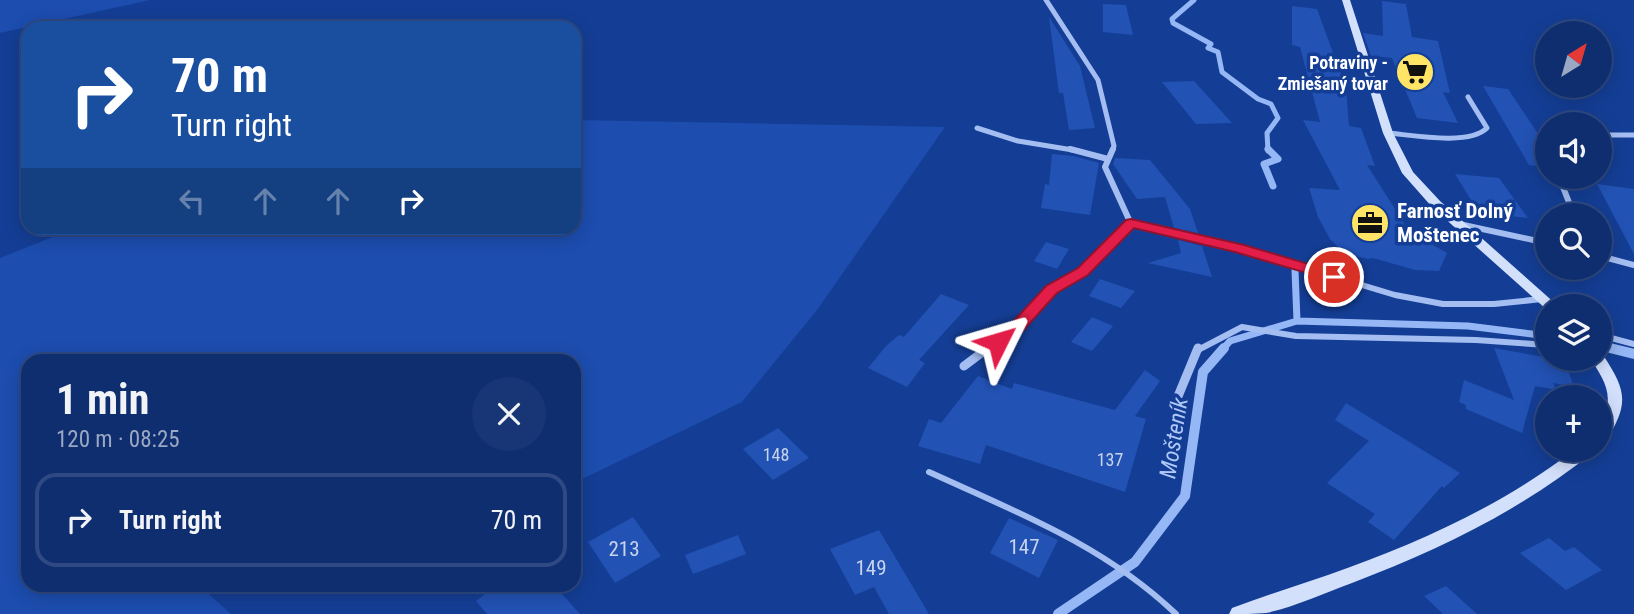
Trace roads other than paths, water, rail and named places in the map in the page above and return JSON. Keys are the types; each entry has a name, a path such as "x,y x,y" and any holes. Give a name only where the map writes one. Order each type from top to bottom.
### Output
{"street":[{"path":"1046,0 1098,80 1114,146 1105,167 1131,223"},
{"path":"1346,0 1388,133 1408,173 1458,224 1537,294"},
{"path":"1388,133 1451,138 1481,134 1487,128 1468,97"},
{"path":"977,128 1018,141 1076,150 1108,159"},
{"path":"1612,135 1634,135"},
{"path":"1131,223 1282,261 1395,295 1443,304 1535,303"},
{"path":"964,366 1015,330 1051,290 1083,271 1131,223"},
{"path":"1458,224 1535,240"},
{"path":"1612,259 1634,265"},
{"path":"1174,406 1199,347 1242,327 1296,336 1476,340 1535,344"},
{"path":"1612,338 1634,344"},
{"path":"1605,371 1617,390 1615,414 1612,419"},
{"path":"1239,614 1343,578 1460,528 1526,495 1569,462"}],"lane":[{"path":"929,472 1085,544 1153,589 1176,614"}],"waterway":[{"name":"Mošteník","path":"1194,0 1172,19 1173,23 1211,44 1208,48 1218,52 1222,72 1258,99 1271,104 1278,118 1267,133 1268,151"},
{"name":"Mošteník","path":"1268,149 1278,159 1264,164 1273,186"},
{"name":"Mošteník","path":"1295,270 1297,321"},
{"name":"Mošteník","path":"1222,350 1230,341 1297,321"},
{"path":"1297,321 1468,326 1535,334"},
{"name":"Mošteník","path":"1058,614 1135,562 1185,496 1203,372 1224,348"},
{"path":"1612,348 1634,354"},
{"path":"1612,349 1617,350"}],"place":[{"name":"Potraviny - Zmiešaný tovar","path":"1415,72"},
{"name":"Farnosť Dolný Moštenec","path":"1370,223"}]}
